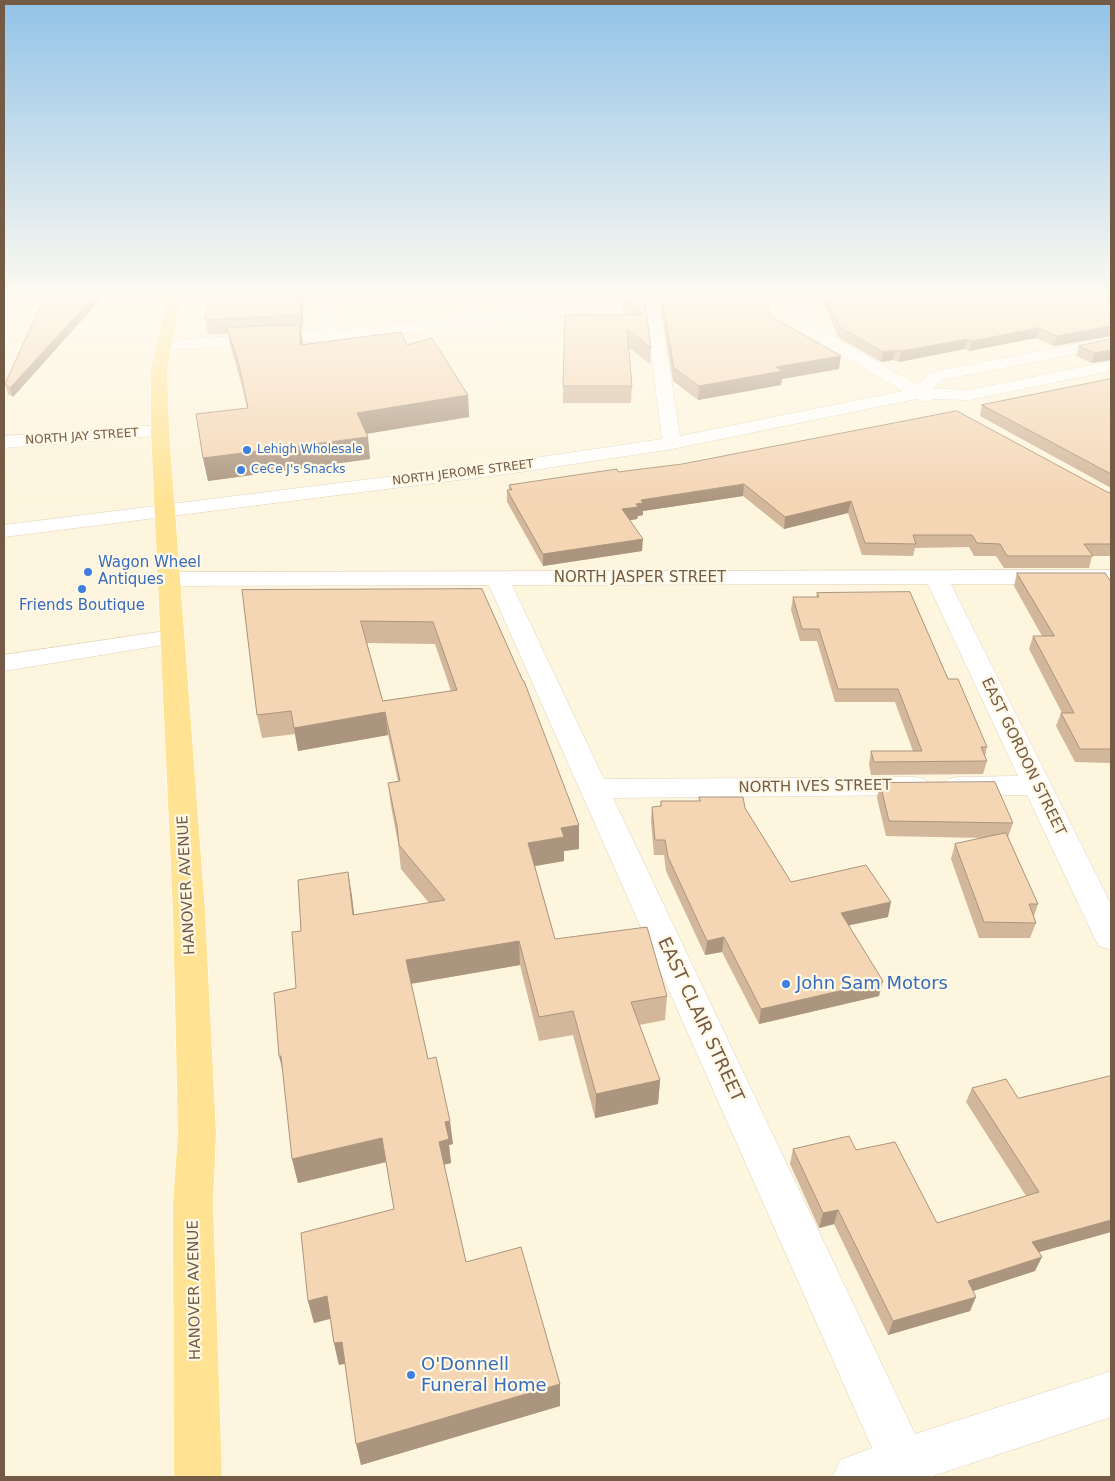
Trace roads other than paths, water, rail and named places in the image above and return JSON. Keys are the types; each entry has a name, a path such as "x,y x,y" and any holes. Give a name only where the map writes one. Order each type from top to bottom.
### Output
{"main road":[{"name":"HANOVER AVENUE","path":"160,364 160,431 189,912 197,1123 193,1203 198,1477"}],"street":[{"path":"661,364 672,443"},
{"path":"869,364 953,411"},
{"path":"919,393 936,376 997,364"},
{"name":"NORTH JEROME STREET","path":"4,531 514,467 672,443 919,393 969,395 1111,366"},
{"name":"NORTH JAY STREET","path":"4,442 160,431"},
{"name":"EAST GORDON STREET","path":"936,577 1111,937"},
{"name":"NORTH JASPER STREET","path":"168,579 1111,577"},
{"name":"EAST CLAIR STREET","path":"497,578 903,1462"},
{"path":"4,663 172,637"},
{"name":"NORTH IVES STREET","path":"594,789 1037,785"},
{"path":"857,1477 1111,1394"}],"place":[{"name":"Lehigh Wholesale","path":"247,450"},
{"name":"CeCe J's Snacks","path":"241,470"},
{"name":"Wagon Wheel Antiques","path":"88,572"},
{"name":"Friends Boutique","path":"82,589"},
{"name":"John Sam Motors","path":"786,984"},
{"name":"O'Donnell Funeral Home","path":"411,1375"}]}
